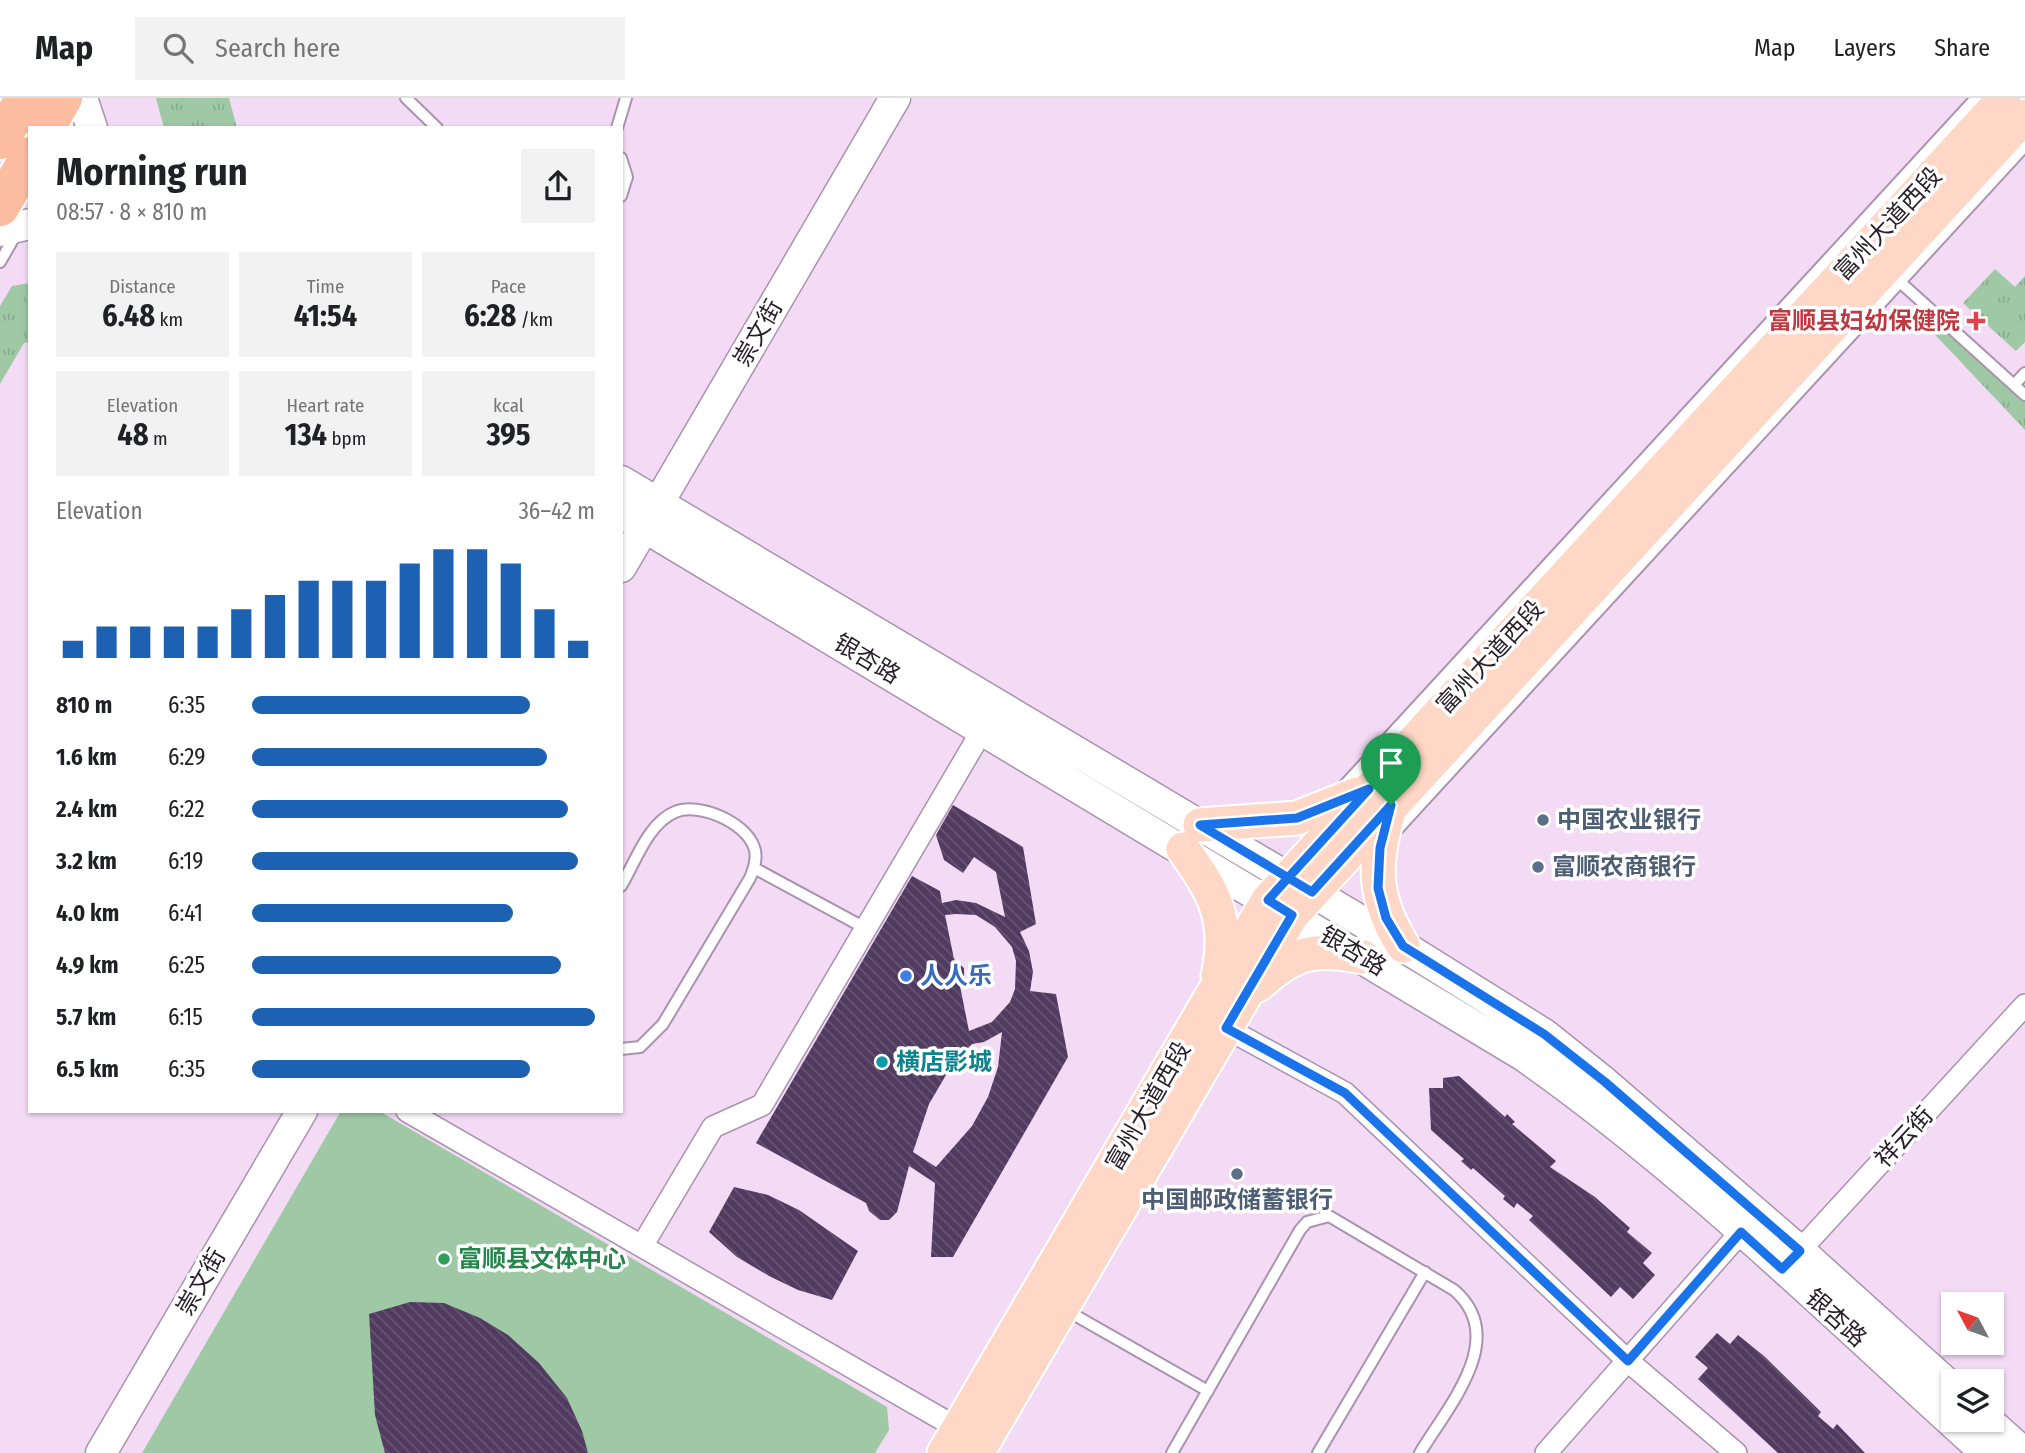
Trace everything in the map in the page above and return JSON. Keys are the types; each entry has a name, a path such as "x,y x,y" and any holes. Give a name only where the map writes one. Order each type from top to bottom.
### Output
{"highway":[{"path":"50,126 84,107"},
{"path":"13,222 16,141"}],"main road":[{"name":"崇文街","path":"623,562 642,514 895,98"},
{"name":"富州大道西段","path":"960,1445 1062,1308 1290,896 2004,98"},
{"name":"富州大道西段","path":"1380,797 2025,116"},
{"name":"银杏路","path":"623,484 642,514 983,729 1191,837"},
{"name":"银杏路","path":"642,514 1290,896 1403,946 1544,1034 1605,1082 1791,1260 1986,1453"},
{"path":"1227,1006 1219,908 1191,837 1297,818 1323,809 1380,797 1378,888 1386,918 1403,946"},
{"name":"银杏路","path":"1290,896 1363,957 1524,1056 1589,1102 1741,1232 1791,1260 1941,1379"},
{"path":"1227,1006 1270,974 1310,952 1329,950 1363,957"},
{"name":"富州大道西段","path":"960,1445 1227,1006"},
{"name":"崇文街","path":"101,1453 301,1113"},
{"path":"2001,1432 2024,1453"}],"street":[{"path":"642,1246 713,1127 762,1105 983,729"},
{"name":"祥云街","path":"1791,1260 2025,1005"},
{"path":"1227,1006 1345,1093 1628,1361 1736,1453"},
{"path":"410,1113 642,1246 960,1445"},
{"path":"1546,1453 1741,1232"}],"lane":[{"path":"406,98 435,126"},
{"path":"618,126 626,98"},
{"path":"1323,809 1976,98"},
{"path":"1380,848 2025,146"},
{"path":"623,164 627,177 623,190"},
{"path":"0,262 13,222"},
{"path":"1900,282 2025,395"},
{"path":"2014,385 2025,373"},
{"path":"623,882 651,833 673,813 688,809 702,810 745,833 755,848 754,868 663,1024 640,1047 623,1049"},
{"path":"754,868 865,928"},
{"path":"1172,1453 1307,1222 1329,1216 1467,1300 1476,1317 1477,1353 1420,1453"},
{"path":"1318,1453 1425,1272"},
{"path":"1062,1308 1208,1391"}],"green space":[{"path":"156,98 229,98 236,126 163,126"},
{"path":"1995,269 2015,287 2025,276 2025,342 2016,351 1963,303"},
{"path":"28,283 28,342 24,343 0,384 0,306 12,286"},
{"path":"1930,319 2025,402 2025,430 1925,324"},
{"name":"富顺县文体中心","path":"340,1113 382,1113 887,1407 889,1430 875,1453 142,1453"}],"building":[{"path":"953,805 1023,847 1036,924 1020,932 1029,951 1033,972 1030,991 1056,994 1068,1057 953,1257 931,1257 935,1183 909,1166 897,1212 889,1220 880,1220 869,1211 866,1203 756,1143 912,876 940,891 942,903 956,900 976,903 1005,917 996,872 974,857 963,873 944,860 936,835","holes":["945,915 976,915 995,927 1012,947 1016,961 1015,989 1010,1002 992,1022 969,1031 960,986 964,979 964,968 954,959","1002,1032 998,1067 988,1097 972,1126 936,1167 913,1152 929,1104 946,1075 972,1044 984,1042"]},
{"path":"1459,1076 1505,1117 1507,1114 1515,1122 1512,1124 1556,1161 1550,1167 1595,1197 1630,1228 1627,1232 1652,1253 1643,1263 1655,1275 1633,1299 1620,1287 1611,1297 1529,1220 1533,1216 1517,1203 1514,1208 1503,1199 1505,1196 1473,1168 1471,1170 1461,1161 1464,1159 1431,1130 1429,1088 1443,1088 1443,1078"},
{"path":"734,1187 768,1195 799,1210 858,1251 832,1300 798,1290 769,1276 737,1257 709,1232"},
{"path":"410,1302 444,1303 480,1318 508,1335 539,1363 567,1398 582,1431 588,1453 385,1453 375,1415 369,1314"},
{"path":"1717,1333 1730,1344 1738,1335 1764,1356 1821,1412 1818,1416 1833,1429 1837,1424 1865,1453 1778,1453 1698,1379 1708,1368 1695,1357"}],"place":[{"name":"富顺县妇幼保健院","path":"1976,321"},
{"name":"中国农业银行","path":"1543,820"},
{"name":"富顺农商银行","path":"1538,867"},
{"name":"人人乐","path":"906,976"},
{"name":"横店影城","path":"882,1062"},
{"name":"中国邮政储蓄银行","path":"1237,1174"},
{"name":"富顺县文体中心","path":"444,1259"}],"route":[{"path":"1391,805 1312,892 1287,877 1200,825 1297,818 1369,789 1287,877 1268,900 1292,915 1226,1028 1345,1093 1628,1361 1741,1232 1782,1269 1800,1251 1605,1082 1544,1034 1403,946 1386,918 1378,888 1380,848 1391,805"}]}
